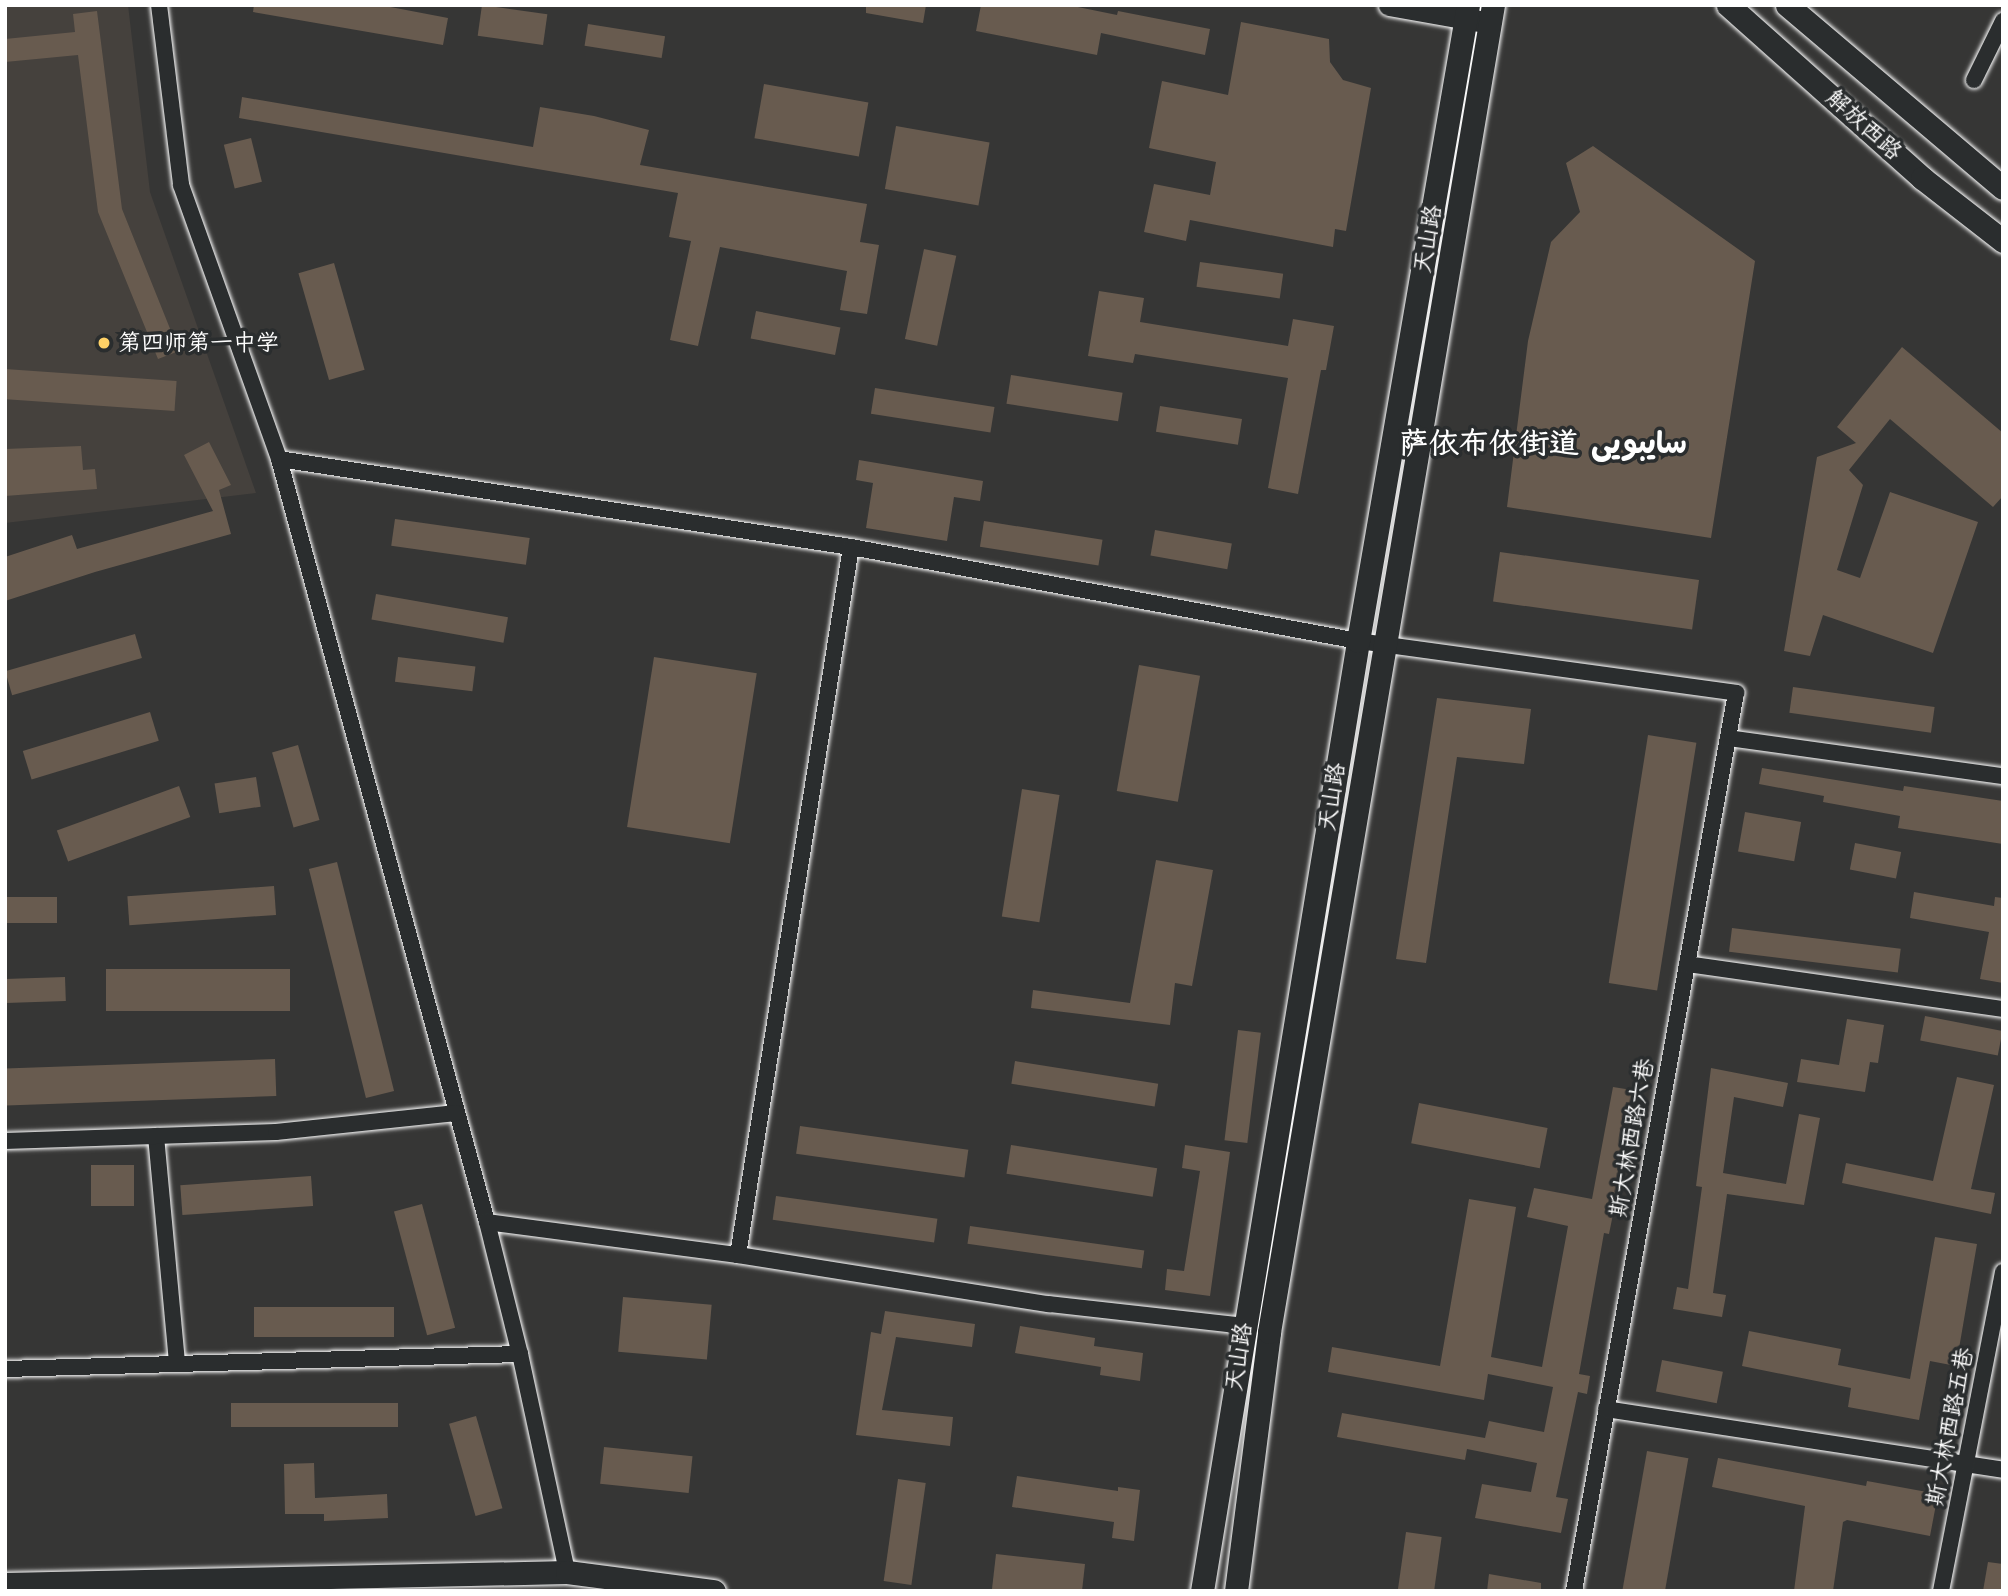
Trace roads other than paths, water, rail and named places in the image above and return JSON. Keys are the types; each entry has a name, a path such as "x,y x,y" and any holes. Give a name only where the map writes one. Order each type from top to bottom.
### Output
{"main road":[{"name":"解放西路","path":"1728,5 1923,178 2003,241"},
{"name":"解放西路","path":"1787,5 2003,188"},
{"name":"天山路","path":"1202,1591 1358,641 1467,12"},
{"name":"天山路","path":"1236,1591 1269,1332 1492,14"},
{"path":"5,1584 567,1572 714,1591"}],"street":[{"path":"159,5 181,185 279,459 487,1222 520,1354 567,1572"},
{"path":"1389,5 1492,14"},
{"path":"1973,80 2003,21"},
{"path":"279,459 851,547 1358,641 1385,643"},
{"path":"738,1255 851,547"},
{"name":"斯大林西路六巷","path":"1385,643 1736,693 1574,1591"},
{"path":"1728,737 2003,776"},
{"path":"1687,964 2003,1009"},
{"path":"5,1141 276,1132 456,1113"},
{"path":"156,1136 177,1363"},
{"path":"487,1222 738,1255 1049,1304 1244,1326"},
{"name":"斯大林西路五巷","path":"1941,1591 2003,1272"},
{"path":"5,1369 520,1354"},
{"path":"1606,1409 2003,1470"}],"place":[{"name":"第四师第一中学","path":"104,343"}],"district":[{"name":"萨依布依街道 سايبويى","path":"1543,444"}]}
